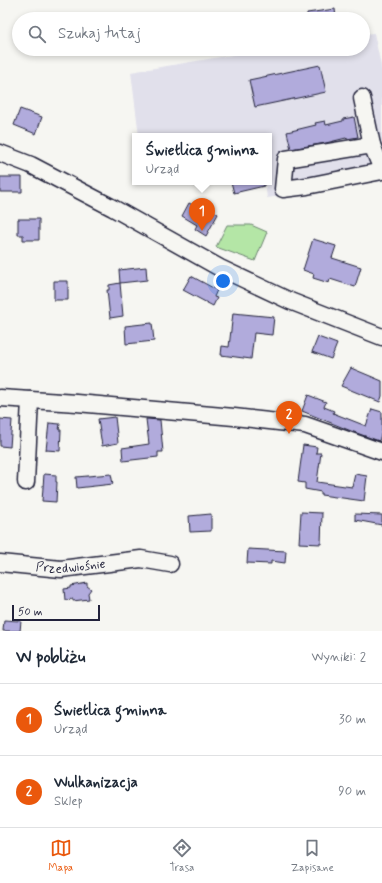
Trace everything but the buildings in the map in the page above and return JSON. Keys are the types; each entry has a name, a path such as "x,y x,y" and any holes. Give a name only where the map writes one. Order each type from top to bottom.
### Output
{"street":[{"path":"362,98 372,145 382,171 307,186 283,189 286,159 372,145"},
{"path":"0,153 31,165 113,208 220,268 290,301 382,337"},
{"path":"0,398 218,415 305,425 382,452"},
{"path":"26,482 30,400"},
{"name":"Przedwiośnie","path":"0,564 61,569 141,559 170,564"}],"shaded area":[{"path":"370,33 374,33 382,70 382,181 267,198 265,185 272,185 272,133 139,133 131,72 226,56 370,56"}],"green space":[{"path":"227,225 251,225 267,232 255,261 216,247"}],"place":[{"name":"Świetlica gminna","path":"202,231"},
{"name":"Wulkanizacja","path":"289,434"}]}
